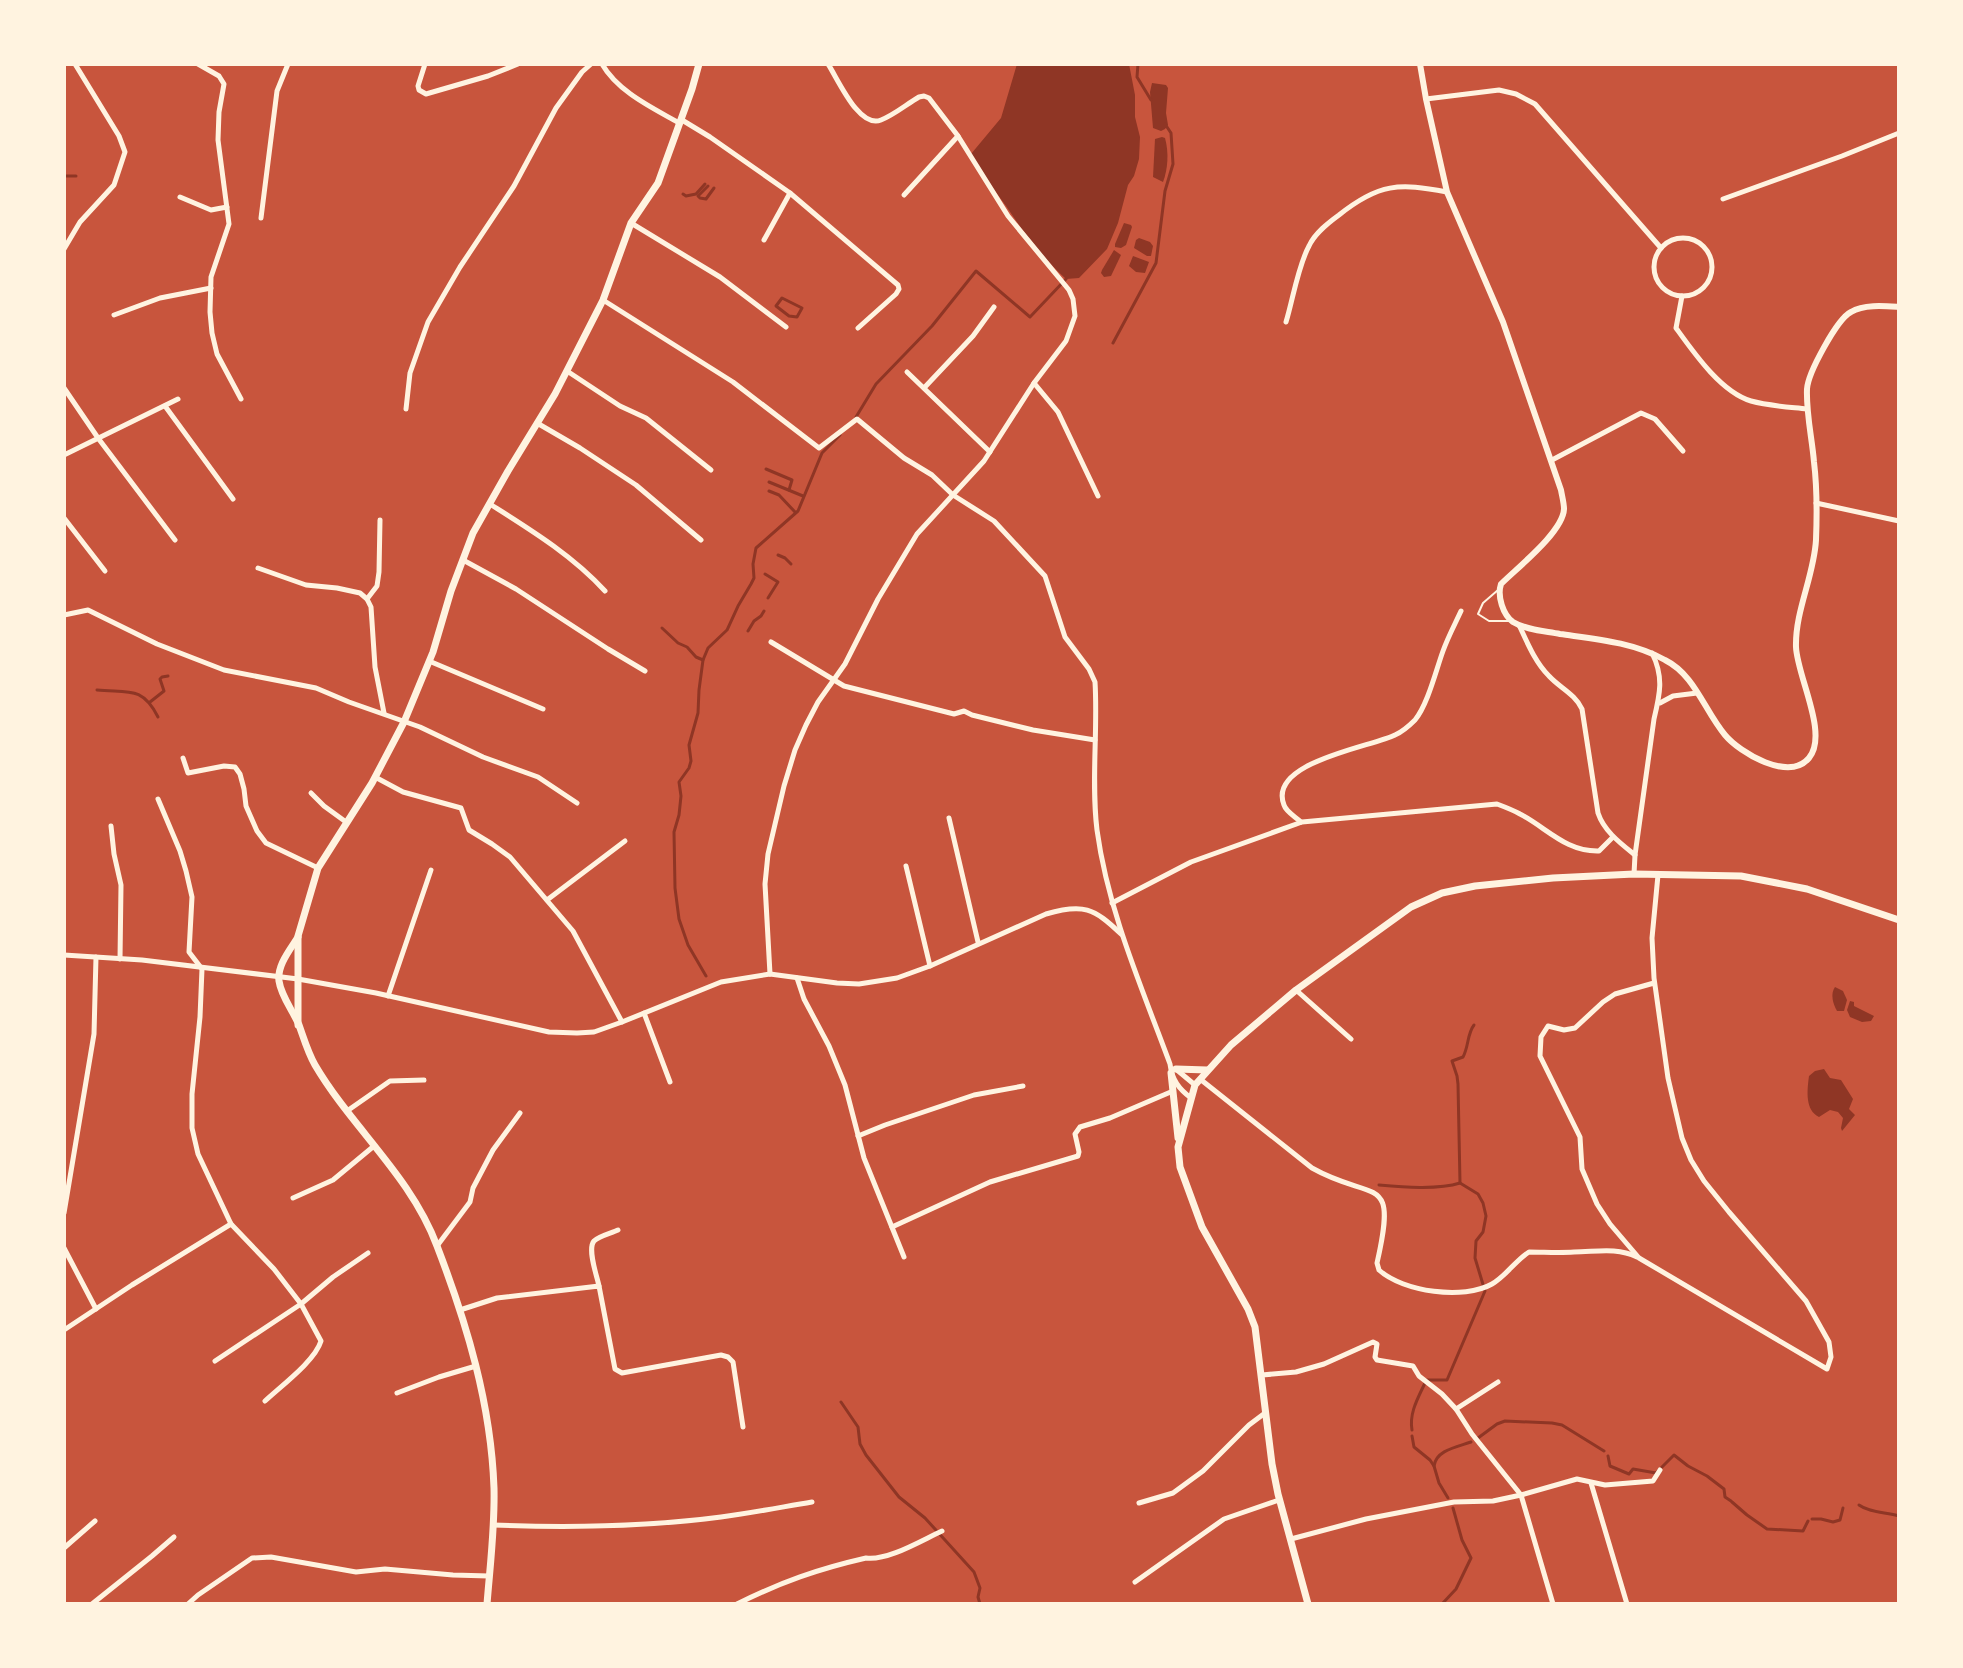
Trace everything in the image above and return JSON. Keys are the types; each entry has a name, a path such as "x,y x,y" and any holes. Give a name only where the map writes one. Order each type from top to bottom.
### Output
{"main road":[{"path":"487,1604 493,1525 492,1457 482,1386 459,1310 437,1246 417,1203 313,1062 279,977 282,963 298,936 318,868 375,777 404,722 429,661 473,533 567,371 603,300 631,223 658,183 699,64"},
{"path":"1178,1147 1197,1082 1231,1045 1296,990 1411,907 1442,893 1475,886 1553,878 1634,874 1741,876 1807,889 1899,920"},
{"path":"298,936 298,1025"},
{"path":"1207,1070 1172,1069 1180,1167 1202,1227 1255,1327 1272,1464 1308,1604"}],"street":[{"path":"64,249 80,222 114,185 125,152 119,136 75,64"},
{"path":"198,64 219,76 224,84 218,140 229,224 211,277 210,312 217,354 241,399"},
{"path":"261,218 277,91 288,64"},
{"path":"425,64 418,86 426,94 518,64"},
{"path":"406,409 410,373 428,322 514,186 556,108 591,64"},
{"path":"602,64 616,82 638,99 710,137 790,193 898,285 896,294 858,328"},
{"path":"770,974 765,884 768,854 784,786 811,713 845,664 878,599 917,534 990,452 1034,383 1066,341 1075,316 1069,290 1008,216 958,136 929,98 919,97 875,121 861,116 828,64"},
{"path":"1420,64 1447,192 1503,322 1561,490 1564,512 1555,530 1507,578 1499,589 1500,602 1510,621 1519,625 1619,643 1652,653 1680,669 1725,735 1753,757 1781,767 1795,767 1809,760 1816,746 1796,646 1816,544 1815,467 1807,409 1808,380 1819,357 1847,315 1860,309 1899,307"},
{"path":"1426,99 1499,90 1516,94 1535,104 1661,248"},
{"path":"1723,199 1899,133"},
{"path":"904,195 958,136"},
{"path":"1286,322 1310,244 1352,204 1371,193 1392,187 1413,185 1447,192"},
{"path":"764,240 790,193"},
{"path":"180,197 211,210 227,207"},
{"path":"631,223 720,277 786,327"},
{"path":"1675,239 1692,239 1706,249 1712,272 1710,280 1698,292 1682,296 1667,291 1656,278 1655,262 1661,248 1675,239"},
{"path":"114,315 160,298 211,288"},
{"path":"1682,296 1676,328 1698,357 1734,394 1752,401 1807,409"},
{"path":"603,300 733,382 819,448 857,419 953,495 994,521 1047,580 1065,637 1095,682 1097,826 1112,903 1178,1086 1191,1098"},
{"path":"924,388 973,336 994,307"},
{"path":"567,371 620,406 646,418 711,470"},
{"path":"907,372 990,452"},
{"path":"1034,383 1058,412 1098,496"},
{"path":"64,388 175,540"},
{"path":"64,455 178,399"},
{"path":"165,406 233,499"},
{"path":"1552,460 1641,413 1655,419 1683,451"},
{"path":"537,423 636,485 701,540"},
{"path":"1816,503 1899,521"},
{"path":"490,504 571,558 605,591"},
{"path":"64,518 105,571"},
{"path":"367,599 377,586 380,520"},
{"path":"463,560 516,589 645,671"},
{"path":"258,568 306,585 360,593 367,599 371,607 375,667 384,713"},
{"path":"64,615 88,610 157,644 224,670 316,688 538,777 577,803"},
{"path":"1302,822 1284,808 1286,786 1292,776 1309,763 1396,735 1414,721 1461,611"},
{"path":"1519,625 1542,667 1572,695 1582,709 1598,813 1613,837 1635,855"},
{"path":"771,642 834,681 856,689 954,714 964,711 1033,730 1095,740"},
{"path":"1634,874 1654,719 1659,703 1660,670 1652,653"},
{"path":"429,661 543,709"},
{"path":"1659,703 1673,696 1697,693"},
{"path":"183,758 188,773 235,767 240,774 246,806 266,843 318,868"},
{"path":"375,777 403,792 461,808 469,830 510,857 577,937 622,1022"},
{"path":"311,793 346,822"},
{"path":"158,799 186,871 192,897 189,952 202,969 192,1094 192,1128 198,1154 231,1224 274,1269 301,1304 322,1344 265,1401"},
{"path":"1112,903 1191,862 1302,822 1497,804 1520,814 1578,850 1599,851 1613,837"},
{"path":"949,818 978,942"},
{"path":"111,826 121,885 120,959"},
{"path":"547,900 625,841"},
{"path":"906,866 930,966"},
{"path":"388,996 431,870"},
{"path":"1172,1069 1197,1082 1312,1168 1371,1190 1381,1197 1386,1215 1377,1263 1384,1275 1415,1287 1463,1292 1489,1286 1529,1252 1625,1251 1827,1369 1831,1357 1829,1342 1806,1301 1704,1181 1682,1138 1668,1078 1654,983 1652,938 1658,874"},
{"path":"64,955 298,979 549,1032 594,1032 721,982 770,974 859,984 897,978 1064,908 1082,908 1097,913 1122,935"},
{"path":"64,1213 94,1034 96,957"},
{"path":"797,978 845,1085 864,1158 904,1257"},
{"path":"1639,1258 1604,1215 1589,1189 1582,1169 1580,1137 1540,1056 1540,1041 1548,1026 1564,1030 1575,1028 1615,994 1654,983"},
{"path":"1296,990 1351,1039"},
{"path":"644,1013 670,1082"},
{"path":"347,1111 390,1081 424,1080"},
{"path":"858,1136 974,1095 1023,1086"},
{"path":"892,1227 990,1182 1078,1156 1075,1134 1080,1127 1174,1091"},
{"path":"437,1246 470,1202 474,1186 493,1150 520,1113"},
{"path":"293,1198 333,1180 374,1146"},
{"path":"64,1330 231,1224"},
{"path":"618,1230 595,1240 591,1253 615,1369 618,1372 721,1355 728,1357 733,1362 743,1427"},
{"path":"64,1248 96,1309"},
{"path":"215,1361 301,1304 368,1253"},
{"path":"459,1310 497,1298 599,1286"},
{"path":"1262,1375 1296,1372 1324,1364 1373,1342 1377,1346 1375,1359 1413,1366 1419,1376 1456,1409 1521,1495 1553,1604"},
{"path":"397,1393 476,1366"},
{"path":"1456,1409 1498,1382"},
{"path":"1139,1503 1173,1493 1203,1471 1249,1425 1266,1413"},
{"path":"1291,1539 1366,1519 1454,1502 1493,1501 1577,1479 1605,1485 1653,1481 1660,1470"},
{"path":"1591,1482 1627,1604"},
{"path":"1135,1582 1224,1519 1280,1500"},
{"path":"493,1525 560,1528 625,1525 721,1517 812,1502"},
{"path":"64,1548 95,1521"},
{"path":"737,1604 775,1585 827,1567 898,1552 942,1531"},
{"path":"92,1604 174,1537"},
{"path":"188,1604 252,1558 271,1557 356,1572 385,1569 489,1576"}],"lane":[{"path":"1499,589 1483,603 1478,614 1489,621 1510,621"}],"shaded area":[{"path":"1017,64 1129,64 1140,137 1139,159 1107,249 1079,278 1066,279 1041,253 971,154 1001,118"},
{"path":"1152,83 1168,88 1168,125 1161,131 1153,128"},
{"path":"1165,138 1167,155 1163,182 1153,177 1155,139"},
{"path":"1124,223 1132,227 1126,245 1115,247 1115,244"},
{"path":"1139,238 1153,246 1151,256 1134,248"},
{"path":"1114,250 1121,255 1111,276 1104,277 1102,270"},
{"path":"1133,256 1149,262 1145,273 1136,272 1129,266"},
{"path":"1835,987 1843,991 1847,1000 1844,1011 1837,1011 1834,1005 1832,996"},
{"path":"1850,1001 1874,1016 1871,1021 1862,1022 1850,1017 1847,1010"},
{"path":"1824,1069 1830,1078 1841,1080 1853,1099 1849,1109 1855,1115 1842,1131 1843,1118 1838,1112 1830,1110 1819,1117 1809,1105 1809,1076"}],"waterway":[{"path":"1138,64 1137,77 1151,100"},
{"path":"1113,343 1156,263 1165,191 1173,164 1171,133 1165,124"},
{"path":"64,176 76,176"},
{"path":"683,194 696,194 705,184"},
{"path":"708,186 698,196 700,198 706,199 714,188"},
{"path":"856,417 876,384 932,326 976,271 1030,317 1066,279"},
{"path":"782,298 802,308 797,317 789,316 776,306 782,298"},
{"path":"706,976 688,945 679,919 674,832 681,796 679,782 691,761 689,745 698,713 703,660 708,648 727,630 754,578 756,548 798,511 822,453 840,435"},
{"path":"766,469 792,480 789,490"},
{"path":"769,482 803,496"},
{"path":"769,491 779,495 795,512"},
{"path":"778,555 791,564"},
{"path":"765,574 778,582 768,598"},
{"path":"748,631 764,611"},
{"path":"662,628 703,660"},
{"path":"150,702 164,691 160,679 168,676"},
{"path":"97,690 140,695 158,717"},
{"path":"1460,1183 1458,1084 1452,1061 1463,1057 1474,1025"},
{"path":"1379,1185 1431,1187 1460,1183 1478,1194 1483,1203 1486,1216 1483,1232 1476,1241 1475,1258 1485,1291 1447,1380 1427,1380"},
{"path":"1412,1430 1413,1412 1425,1383"},
{"path":"841,1402 858,1427 860,1444 866,1455 899,1497 925,1518 974,1572 980,1588 980,1604"},
{"path":"1478,1438 1505,1421 1552,1423 1562,1425 1604,1451"},
{"path":"1412,1436 1414,1447 1434,1466 1448,1498"},
{"path":"1434,1466 1443,1453 1471,1442"},
{"path":"1608,1456 1610,1466 1629,1474 1633,1469 1656,1473 1674,1455 1724,1489 1725,1497 1731,1501"},
{"path":"1732,1502 1767,1529 1803,1531 1808,1521"},
{"path":"1859,1505 1899,1516"},
{"path":"1442,1604 1456,1589 1471,1558 1453,1508"},
{"path":"1812,1519 1840,1520 1843,1508"}]}
